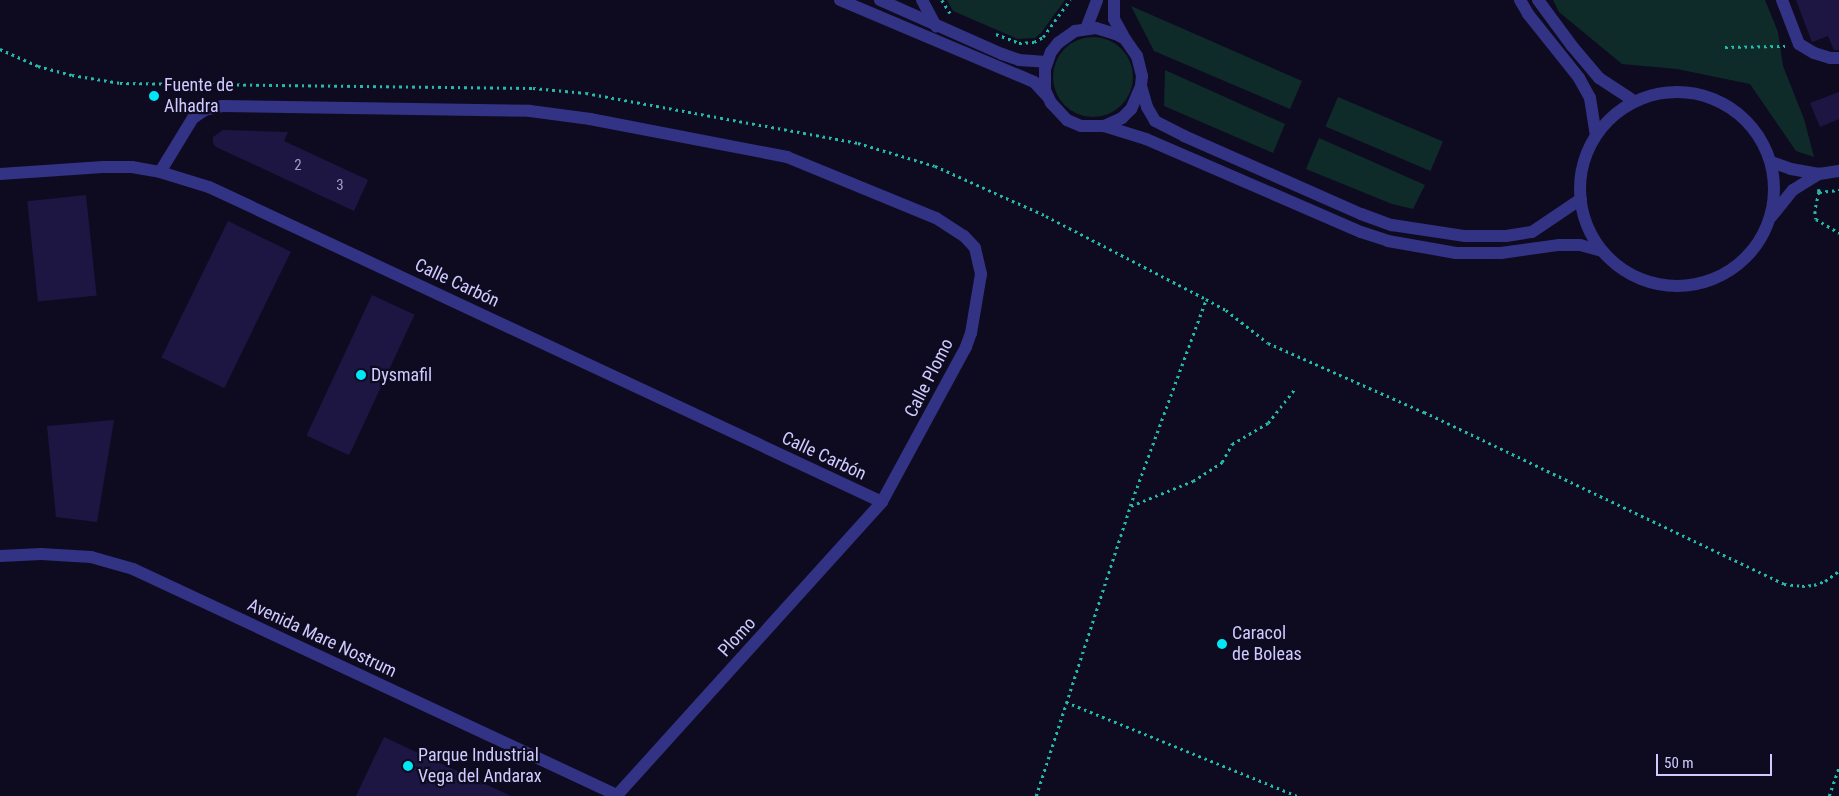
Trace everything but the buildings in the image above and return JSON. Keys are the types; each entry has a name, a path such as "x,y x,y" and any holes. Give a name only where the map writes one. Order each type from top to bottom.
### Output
{"street":[{"path":"840,0 1034,82 1048,97 1056,110 1067,120 1081,126 1104,126 1146,139 1361,232 1388,241 1456,253 1501,254 1559,245 1580,245 1602,251"},
{"path":"875,0 877,17"},
{"path":"880,0 936,26 1019,60 1046,62"},
{"path":"922,0 936,26"},
{"path":"1086,29 1097,0"},
{"path":"1114,0 1114,19 1125,40 1137,56 1147,107 1155,121 1326,198 1392,225 1465,236 1506,236 1532,232 1581,199"},
{"path":"1520,0 1528,14 1579,78 1590,98 1596,135"},
{"path":"1538,0 1572,46 1600,78 1634,101"},
{"path":"1782,0 1799,44 1814,53 1830,58 1839,58"},
{"path":"1048,97 1044,83 1046,62 1051,52 1062,40 1075,31 1086,29 1106,30 1125,40"},
{"path":"1104,126 1122,118 1131,109 1142,86"},
{"path":"1671,91 1709,96 1726,104 1742,116 1755,130 1771,162 1773,205 1770,218 1761,238 1750,253 1721,276 1685,286 1666,286 1648,282 1631,275 1602,251 1592,235 1584,218 1581,199 1583,165 1596,135 1619,110 1634,101 1652,94 1671,91"},
{"name":"Calle Plomo","path":"160,172 193,118 205,110 222,106 530,111 590,119 787,157 936,218 964,236 974,248 981,274 971,333 960,361 882,502"},
{"path":"1771,162 1791,169 1819,174 1839,172"},
{"name":"Calle Carbón","path":"0,174 103,167 132,167 160,172 210,187 882,502"},
{"path":"1770,218 1793,190 1819,174"},
{"name":"Plomo","path":"618,796 882,502"},
{"name":"Avenida Mare Nostrum","path":"0,556 41,554 91,558 133,569 618,796"}],"path":[{"path":"942,0 951,15 959,19"},
{"path":"991,32 1015,42 1034,42 1043,37 1070,0"},
{"path":"1724,47 1777,48 1799,44"},
{"path":"0,49 38,66 72,75 120,83 533,88 586,93 858,143 935,166 1046,216 1226,310 1268,343 1441,420 1784,584 1814,585 1825,581 1839,571"},
{"path":"1819,192 1815,211 1816,220 1839,233"},
{"path":"1036,796 1130,506 1206,299"},
{"path":"1130,506 1193,481 1222,462 1232,444 1268,423 1294,390"},
{"path":"1066,702 1298,796"},
{"path":"1829,796 1839,767"}],"green space":[{"path":"947,0 1065,0 1041,33 1035,38 1018,39 953,11"},
{"path":"1553,0 1765,0 1778,32 1783,66 1804,119 1814,157 1796,151 1750,84 1677,69 1622,64 1559,12"},
{"path":"1131,6 1302,81 1290,109 1154,51"},
{"path":"1093,37 1108,40 1121,49 1130,62 1133,77 1130,92 1121,105 1108,114 1093,117 1078,114 1065,105 1056,92 1053,77 1056,62 1065,49 1078,40"},
{"path":"1165,70 1285,124 1273,153 1164,106"},
{"path":"1338,97 1443,142 1430,171 1325,126"},
{"path":"1319,138 1425,185 1413,209 1392,204 1306,169"}],"place":[{"name":"Fuente de Alhadra","path":"154,96"},
{"name":"Dysmafil","path":"361,375"},
{"name":"Caracol de Boleas","path":"1222,644"},
{"name":"Parque Industrial Vega del Andarax","path":"408,766"}]}
